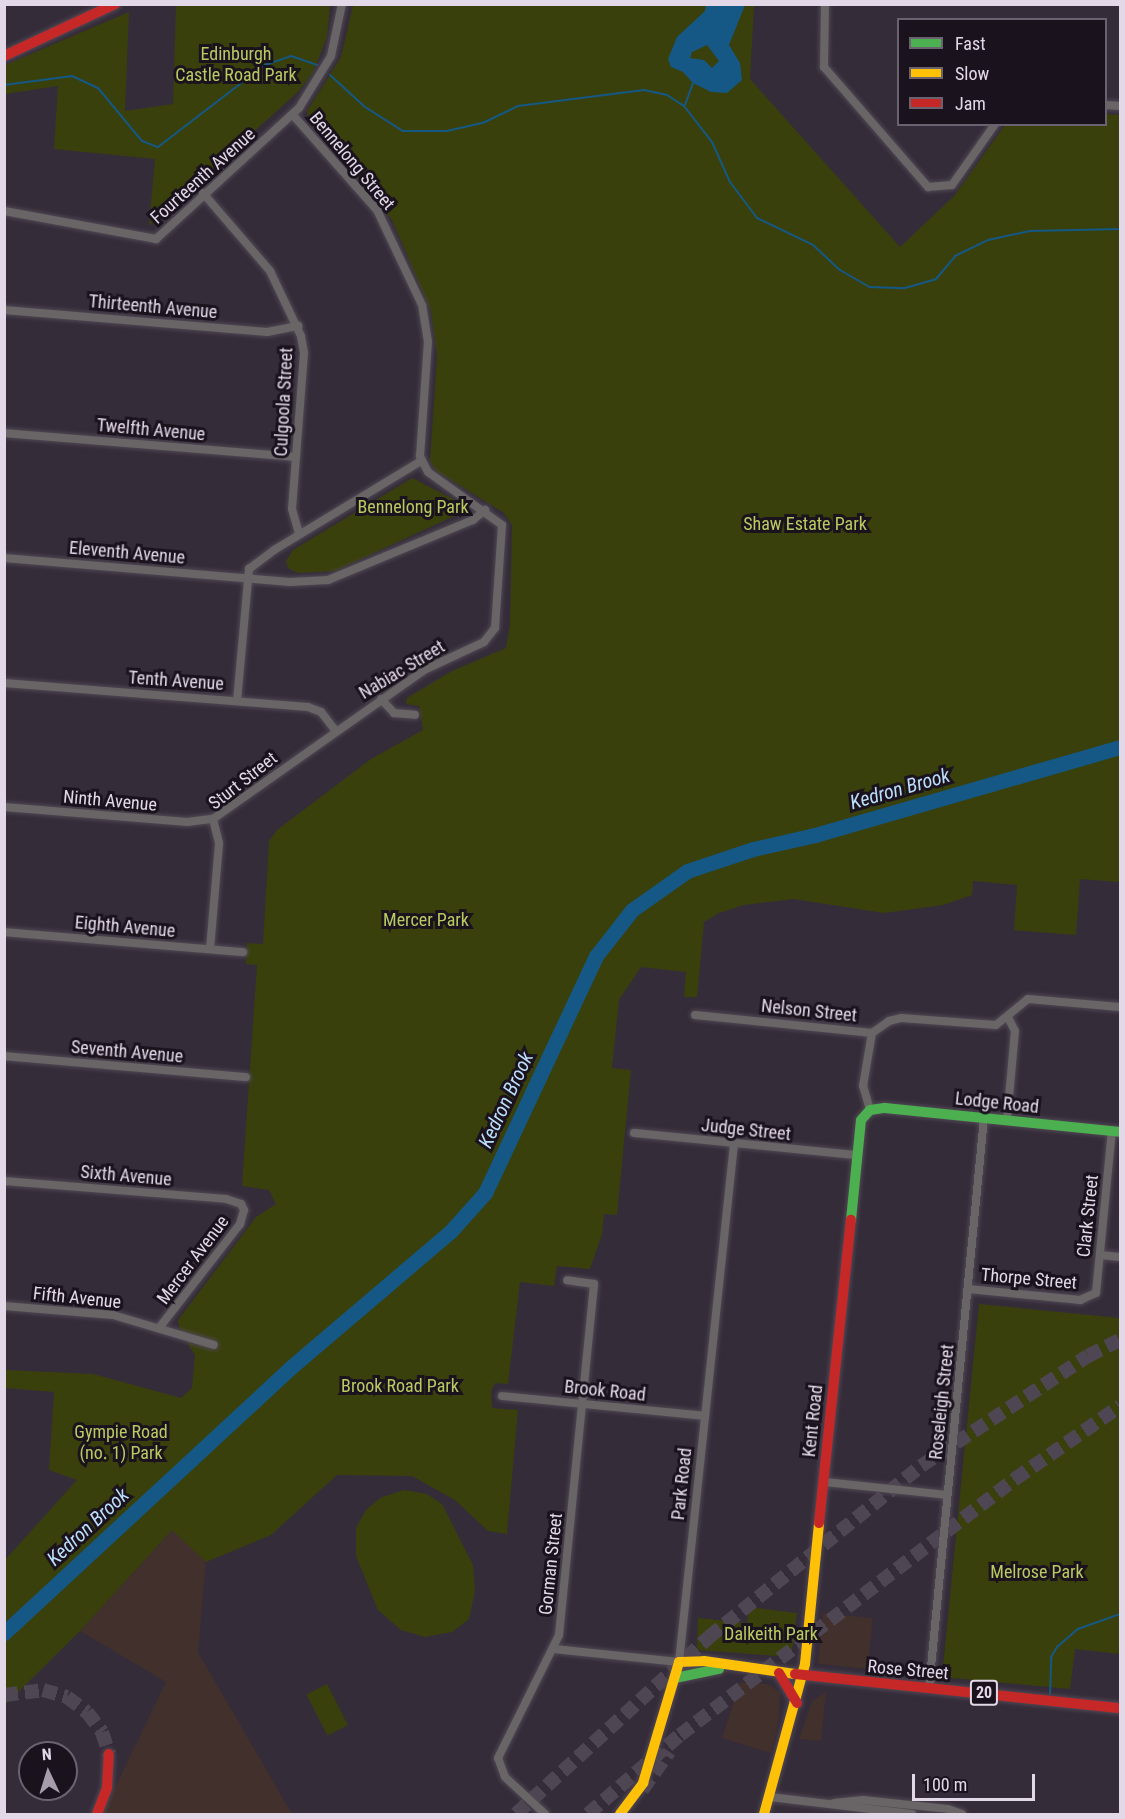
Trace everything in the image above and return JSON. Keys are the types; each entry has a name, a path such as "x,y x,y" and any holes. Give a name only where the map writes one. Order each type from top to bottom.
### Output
{"main road":[{"path":"4,56 116,4"},
{"name":"Lodge Road","path":"870,1110 1116,1131"},
{"name":"Kent Road","path":"764,1815 803,1676 856,1155 861,1120 870,1110"},
{"name":"Rose Street","path":"679,1662 704,1661 729,1667 803,1676 1120,1708"},
{"name":"Park Road","path":"620,1815 643,1784 679,1662"},
{"name":"Rose Street","path":"675,1678 729,1667"},
{"path":"779,1673 797,1703"},
{"path":"96,1815 107,1788 109,1754"}],"street":[{"name":"Fourteenth Avenue","path":"4,211 150,240 162,234 203,193 293,115 331,56 342,4"},
{"path":"825,4 824,67 925,185 934,190 952,185 994,126"},
{"name":"Bennelong Street","path":"293,115 377,210 422,305 428,342 419,445 421,461"},
{"name":"Culgoola Street","path":"203,193 270,271 298,326 304,353 292,514 299,534"},
{"name":"Thirteenth Avenue","path":"4,310 267,332 298,326"},
{"name":"Twelfth Avenue","path":"4,434 296,457"},
{"path":"237,701 246,578 260,560 421,461 428,472 485,510"},
{"name":"Eleventh Avenue","path":"4,558 246,578 328,580 473,520 485,510"},
{"name":"Nabiac Street","path":"335,730 442,660 488,640 496,623 504,530 485,510"},
{"name":"Tenth Avenue","path":"4,683 313,707 325,716 335,730"},
{"path":"381,699 391,711 415,715"},
{"name":"Sturt Street","path":"210,949 219,843 213,819 335,730"},
{"name":"Ninth Avenue","path":"4,807 187,822 213,819"},
{"name":"Eighth Avenue","path":"4,932 243,952"},
{"name":"Nelson Street","path":"695,1015 872,1033 895,1019 989,1026 1008,1017 1028,999 1120,1007"},
{"path":"1007,1120 1015,1031 1008,1017"},
{"path":"870,1110 863,1086 872,1033"},
{"name":"Seventh Avenue","path":"4,1056 246,1077"},
{"name":"Roseleigh Street","path":"929,1688 984,1118"},
{"name":"Clark Street","path":"1088,1299 1096,1293 1116,1131"},
{"name":"Judge Street","path":"634,1133 856,1155"},
{"name":"Park Road","path":"679,1662 734,1144"},
{"name":"Sixth Avenue","path":"4,1181 226,1199 243,1207"},
{"name":"Mercer Avenue","path":"159,1328 240,1224 243,1207"},
{"path":"1100,1255 1120,1257"},
{"name":"Gorman Street","path":"545,1815 505,1777 498,1758 500,1747 559,1635 594,1284 567,1280"},
{"name":"Thorpe Street","path":"968,1289 1088,1299"},
{"name":"Fifth Avenue","path":"5,1308 112,1315 214,1345"},
{"name":"Brook Road","path":"502,1396 705,1416"},
{"path":"824,1482 947,1494"},
{"name":"Rose Street","path":"553,1649 679,1662"},
{"path":"770,1797 833,1803 912,1815"},
{"path":"833,1803 862,1800 948,1809 962,1815"}],"shaded area":[{"path":"173,1529 206,1562 198,1652 292,1814 102,1814 166,1682 80,1631"},
{"path":"823,1613 873,1618 867,1669 818,1664"},
{"path":"740,1682 767,1684 780,1692 779,1719 771,1753 722,1738"},
{"path":"826,1692 821,1741 799,1739 812,1701"}],"green space":[{"name":"Edinburgh Castle Road Park","path":"176,5 330,5 327,37 313,73 298,92 149,226 155,159 54,149 58,86 5,94 5,65 129,12 125,111 173,104"},
{"path":"353,5 754,5 750,79 900,247 954,196 1004,126 1107,126 1107,114 1120,115 1120,882 1080,879 1076,935 1014,930 1017,885 973,881 972,895 943,905 884,913 794,899 744,905 719,913 704,922 697,997 684,997 686,972 641,967 619,1000 612,1068 631,1070 617,1215 604,1214 602,1234 590,1269 557,1266 554,1286 520,1282 508,1384 495,1383 491,1391 492,1408 518,1410 507,1534 488,1531 455,1500 412,1476 337,1475 271,1535 206,1562 172,1530 80,1631 5,1705 5,1560 77,1480 49,1470 54,1392 5,1388 5,1370 93,1374 181,1398 192,1388 195,1355 180,1332 178,1320 256,1217 276,1204 269,1190 242,1186 257,965 246,964 247,943 263,944 269,841 277,830 371,759 423,730 419,706 406,704 407,698 452,671 506,648 510,625 512,525 504,513 436,471 430,461 437,356 431,311 392,220 309,122 307,111 341,57"},
{"name":"Bennelong Park","path":"412,478 463,504 463,512 335,571 298,573 288,568 286,561 293,550"},
{"name":"Melrose Park","path":"979,1304 1120,1318 1120,1654 1075,1649 1070,1689 942,1677"},
{"path":"404,1490 427,1494 442,1504 473,1565 475,1591 469,1619 452,1632 425,1637 401,1630 378,1610 356,1556 356,1528 366,1510 380,1498"},
{"name":"Dalkeith Park","path":"749,1607 797,1613 791,1657 697,1650 698,1618 747,1623"},
{"path":"327,1684 348,1725 327,1735 307,1694"}],"water":[{"path":"706,5 745,5 729,45 740,63 742,80 727,93 711,92 693,83 683,72 671,67 668,59 677,37 705,11","holes":["707,45 719,61 712,68 704,60 690,58 692,52"]}],"waterway":[{"path":"4,85 72,76 98,88 142,141 158,147 265,65 291,56 317,65"},
{"path":"330,75 365,107 403,131 447,131 485,122 518,106 644,90 667,95 684,106 712,142 730,182 757,218 813,245 840,270 870,287 905,288 936,279 955,256 988,240 1030,231 1120,229"},
{"path":"685,105 693,83"},
{"name":"Kedron Brook","path":"4,1633 290,1368 450,1232 485,1193 596,956 632,910 687,871 753,849 815,835 1120,747"},
{"path":"1050,1694 1051,1657 1057,1647 1078,1629 1120,1614"}],"tunnel":[{"path":"516,1814 709,1637 921,1466 1088,1356 1120,1340"},
{"path":"588,1814 680,1735 1015,1479 1120,1406"},
{"path":"4,1695 43,1690 67,1697 87,1712 102,1732 109,1754"},
{"path":"642,1790 669,1752"}],"traffic: fast":[{"path":"851,1220 861,1120 870,1110 885,1108 1120,1132"},
{"path":"675,1678 719,1669"}],"traffic: slow":[{"path":"764,1814 805,1664 819,1523"},
{"path":"620,1814 643,1783 679,1662 704,1661 795,1674"}],"traffic: jam":[{"path":"4,56 115,4"},
{"path":"819,1523 851,1220"},
{"path":"779,1673 797,1703"},
{"path":"795,1674 1120,1708"},
{"path":"97,1814 107,1788 109,1754"}],"park label":[{"name":"Shaw Estate Park","path":"805,524"},
{"name":"Mercer Park","path":"426,920"},
{"name":"Brook Road Park","path":"400,1386"},
{"name":"Gympie Road (no. 1) Park","path":"121,1443"}]}
